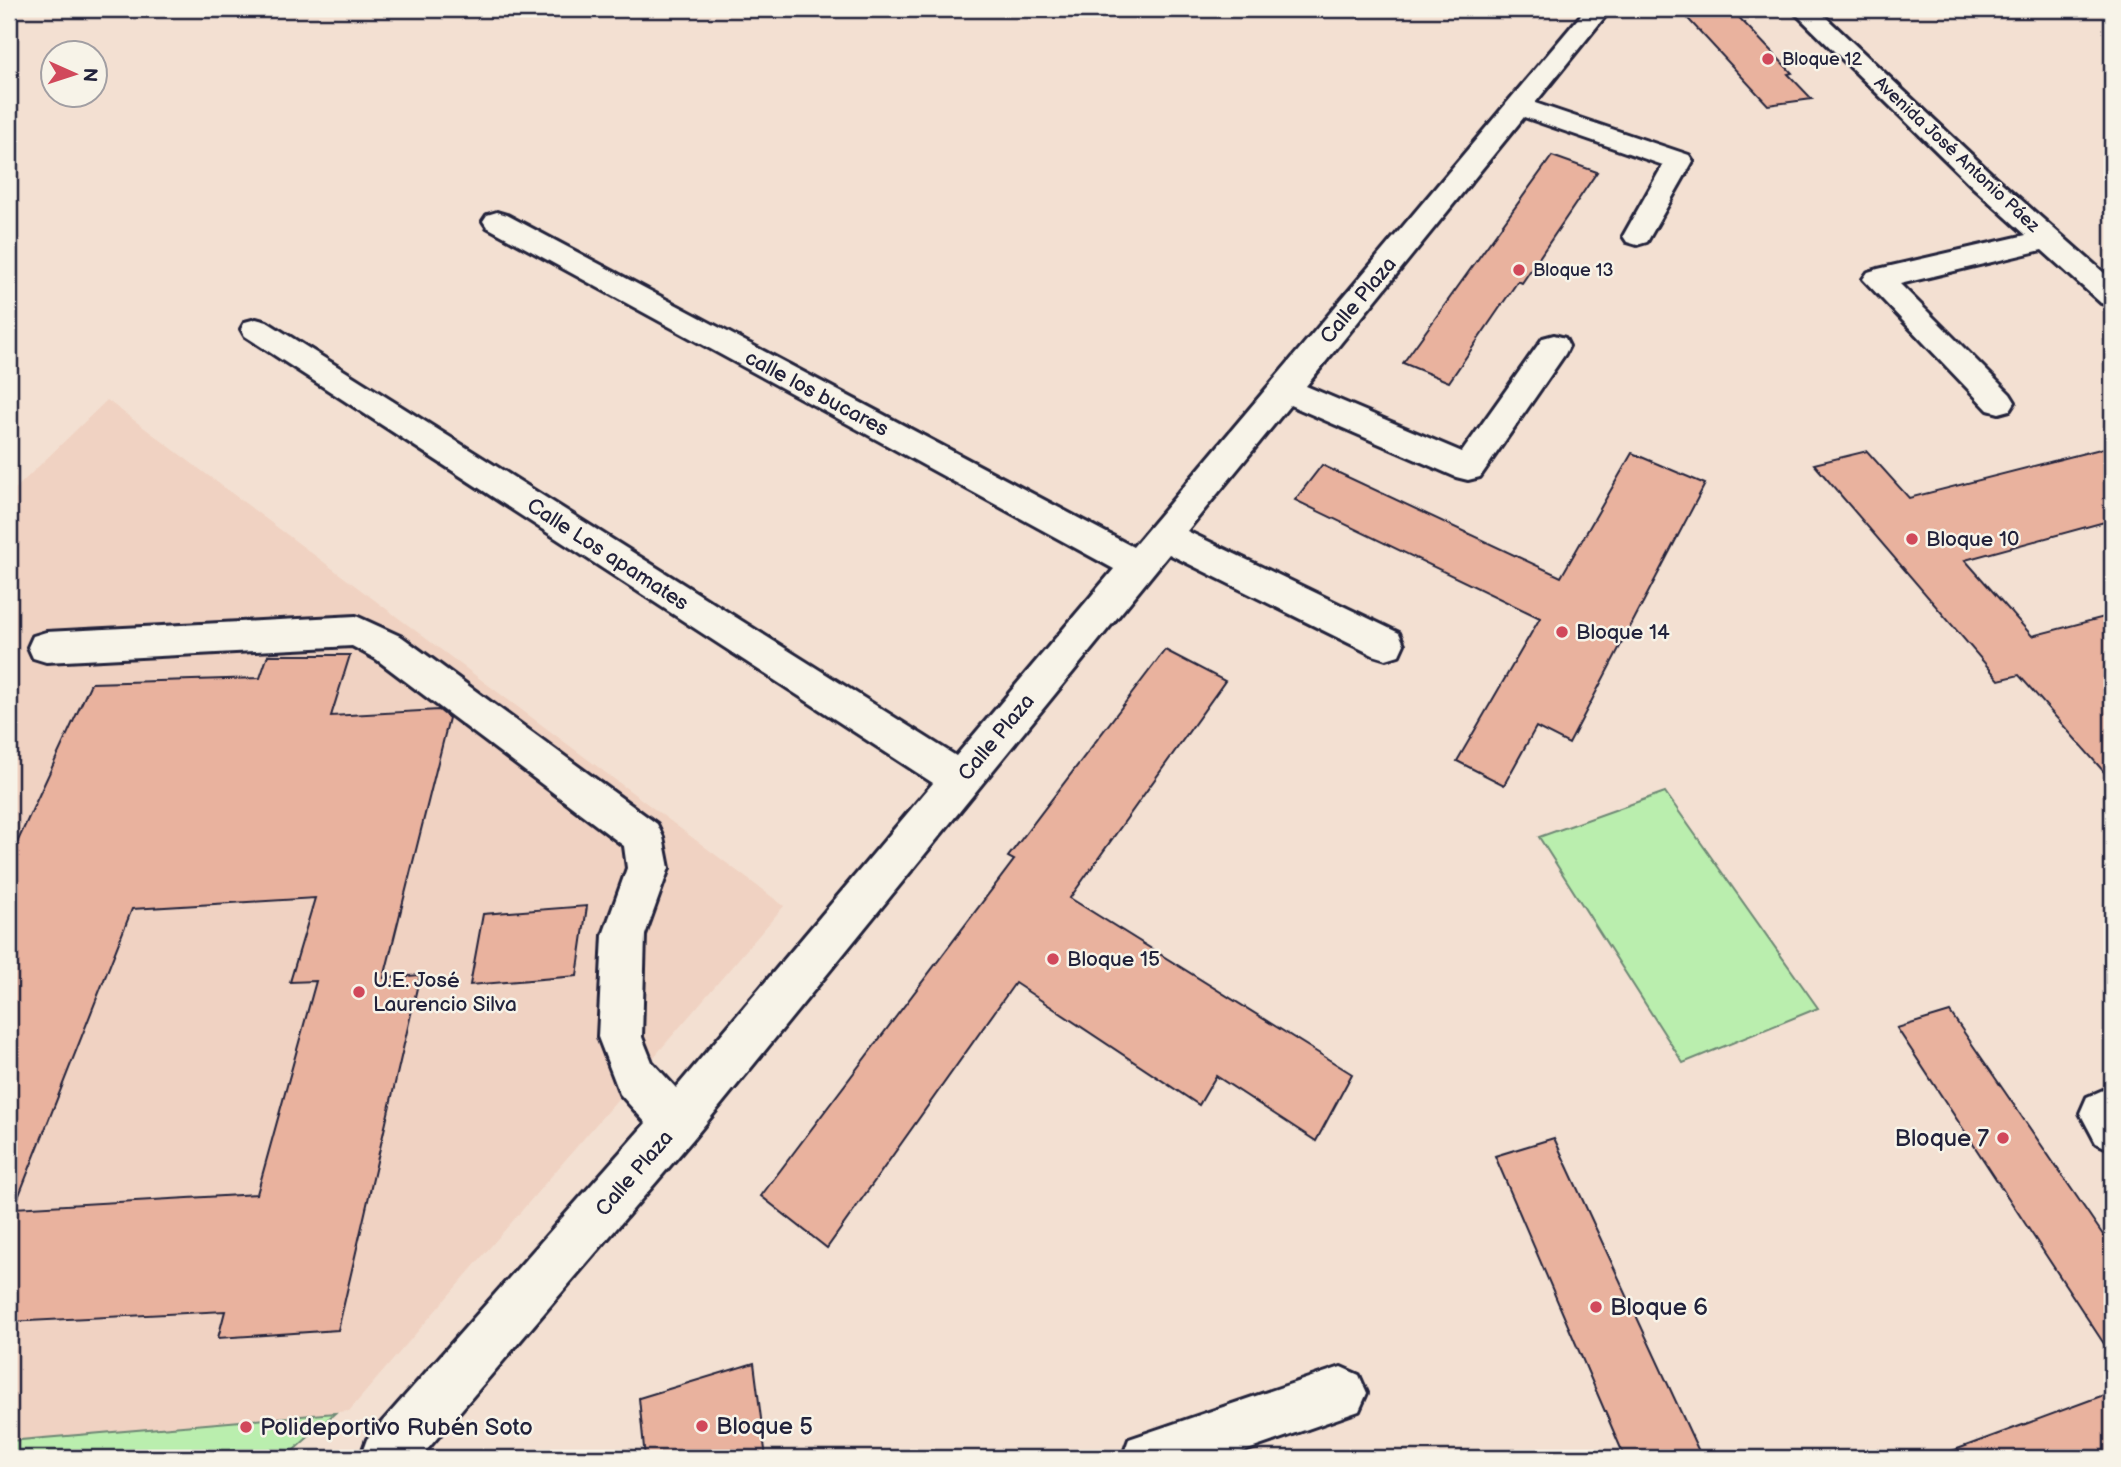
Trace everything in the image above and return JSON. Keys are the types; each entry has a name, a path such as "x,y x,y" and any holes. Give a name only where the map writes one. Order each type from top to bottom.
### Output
{"street":[{"name":"Calle Plaza","path":"386,1458 677,1123 1599,9"},
{"name":"Avenida José Antonio Páez","path":"1803,9 1984,182 2112,296"},
{"path":"1518,106 1679,161 1637,236"},
{"name":"calle los bucares","path":"496,221 1138,566"},
{"path":"1999,402 1878,279 2048,239"},
{"name":"Calle Los apamates","path":"256,329 961,780"},
{"path":"1284,389 1468,468 1554,346"},
{"path":"1163,535 1386,644"},
{"path":"46,648 356,631 389,648 621,820 643,837 648,868 624,935 620,1037 636,1078 677,1123"},
{"path":"1149,1458 1341,1393"}],"shaded area":[{"name":"U.E. José Laurencio Silva","path":"107,400 784,906 349,1411 9,1441 9,495"}],"green space":[{"path":"1665,792 1818,1008 1683,1063 1539,837"},
{"name":"Polideportivo Rubén Soto","path":"335,1413 285,1458 9,1458 9,1441"}],"building":[{"path":"1679,9 1731,9 1792,73 1788,74 1812,99 1768,105"},
{"name":"Bloque 13","path":"1552,156 1597,172 1522,283 1518,281 1449,382 1403,363"},
{"path":"2112,446 2112,520 1965,560 2032,636 2112,615 2112,781 2019,675 1999,680 1814,464 1867,451 1909,498"},
{"name":"Bloque 14","path":"1632,453 1705,484 1569,744 1536,727 1504,785 1457,761 1540,618 1295,500 1322,465 1561,577"},
{"name":"Bloque 15","path":"1165,650 1225,681 1070,898 1352,1074 1316,1141 1216,1076 1199,1105 1015,983 827,1248 761,1196 1014,860 1008,857"},
{"path":"268,655 350,655 331,716 439,710 449,718 384,978 420,975 338,1330 218,1338 225,1311 9,1322 9,860 91,683 260,678","holes":["315,898 290,982 316,981 257,1194 14,1208 132,909"]},
{"path":"587,906 577,976 470,985 483,914"},
{"name":"Bloque 7","path":"1950,1012 2112,1248 2112,1356 1897,1028"},
{"name":"Bloque 6","path":"1554,1138 1702,1458 1625,1458 1495,1156"},
{"name":"Bloque 5","path":"754,1363 766,1458 645,1458 639,1398"},
{"path":"2112,1392 2112,1458 1945,1458 1944,1454"}],"place":[{"name":"Bloque 12","path":"1768,59"},
{"name":"Bloque 13","path":"1519,270"},
{"name":"Bloque 10","path":"1912,539"},
{"name":"Bloque 14","path":"1562,632"},
{"name":"Bloque 15","path":"1053,959"},
{"name":"U.E. José Laurencio Silva","path":"359,992"},
{"name":"Bloque 7","path":"2003,1138"},
{"name":"Bloque 6","path":"1596,1307"},
{"name":"Bloque 5","path":"702,1426"},
{"name":"Polideportivo Rubén Soto","path":"246,1427"}]}
